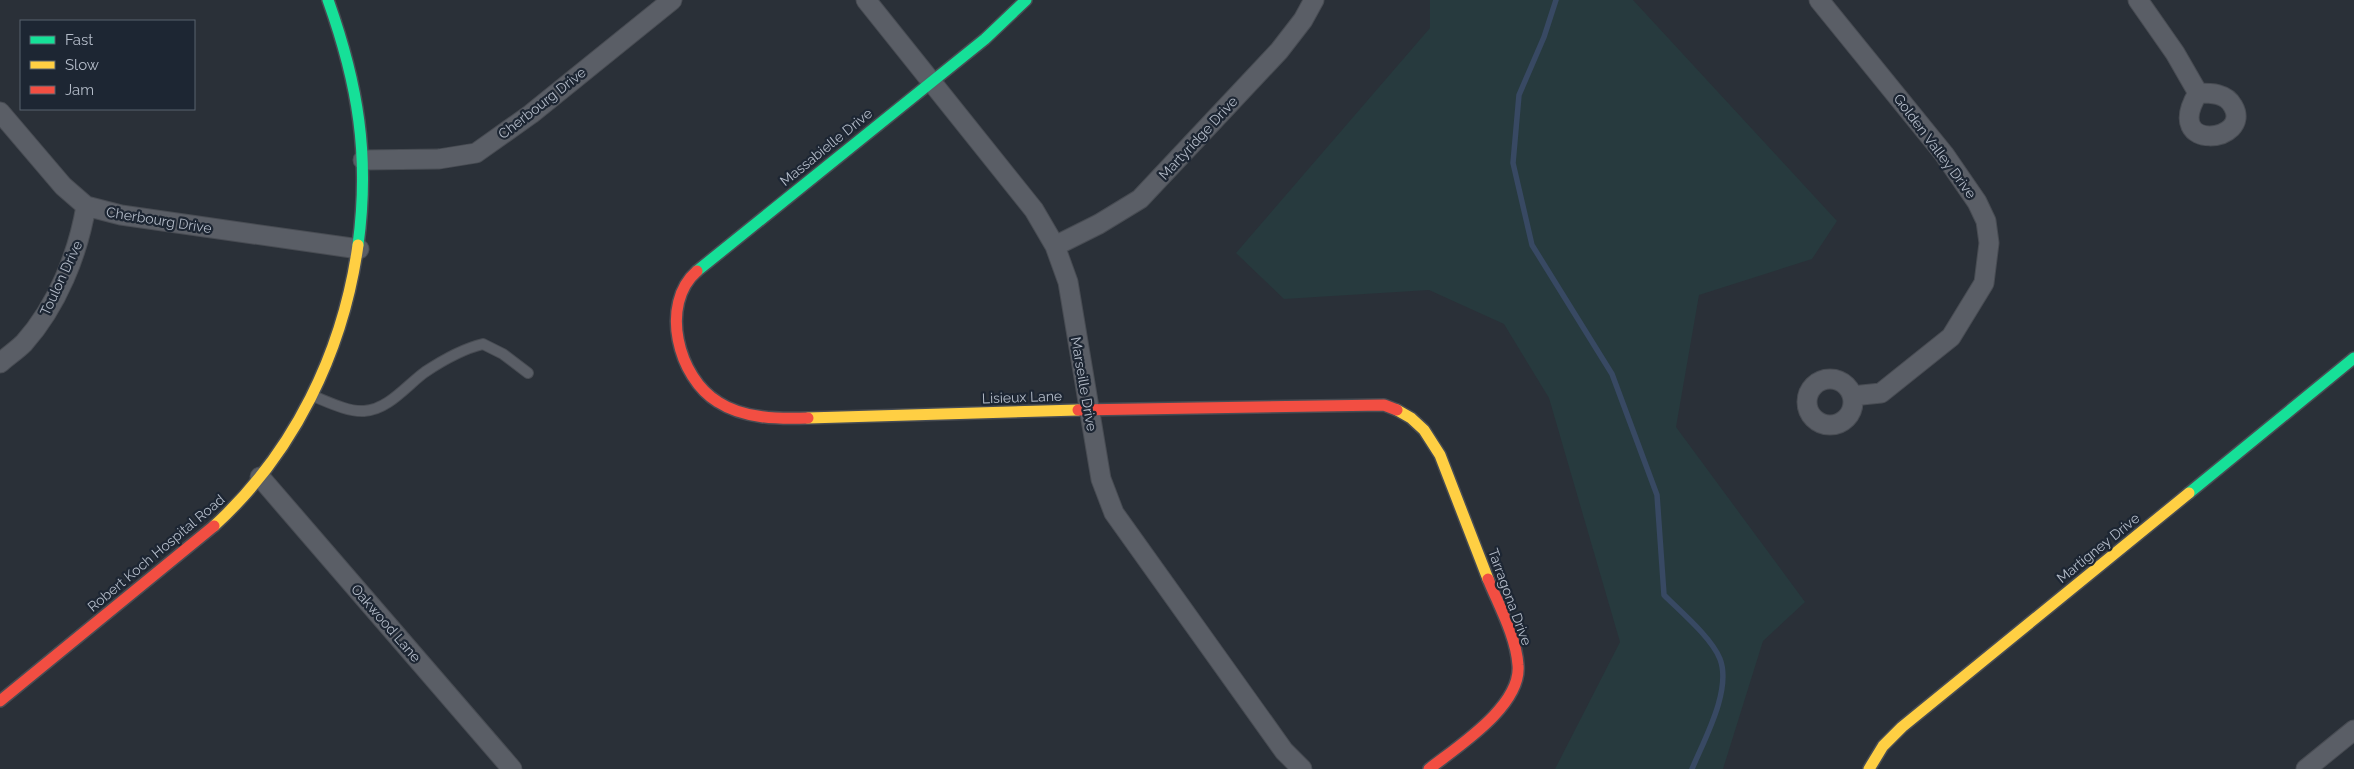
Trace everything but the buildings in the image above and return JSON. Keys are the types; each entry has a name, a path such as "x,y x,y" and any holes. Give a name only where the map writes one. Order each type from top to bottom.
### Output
{"street":[{"name":"Robert Koch Hospital Road","path":"0,701 205,533 234,507 280,450 312,396 345,314 359,249 363,160 359,108 352,77 328,0"},
{"name":"Cherbourg Drive","path":"363,160 439,159 476,153 531,114 672,0"},
{"name":"Marseille Drive","path":"866,0 932,80 1034,210 1055,246 1068,282 1101,479 1114,514 1284,751 1302,769"},
{"name":"Massabielle Drive","path":"678,336 676,308 686,284 713,259 985,39 1026,0"},
{"name":"Martyridge Drive","path":"1055,246 1100,224 1140,199 1278,51 1304,20 1314,0"},
{"name":"Golden Valley Drive","path":"1819,0 1944,154 1977,202 1986,221 1989,243 1984,283 1951,338 1882,393 1852,396"},
{"path":"2138,0 2174,53 2198,93"},
{"name":"Cherbourg Drive","path":"0,112 63,186 86,206 122,215 359,249"},
{"name":"Toulon Drive","path":"0,363 23,344 39,324 58,291 80,240 86,206"},
{"name":"Lisieux Lane","path":"678,336 686,361 700,386 717,402 741,412 776,419 1088,410 1384,405 1409,415"},
{"name":"Martigney Drive","path":"1869,769 1882,746 1902,727 2354,358"},
{"name":"Tarragona Drive","path":"1409,415 1428,432 1440,455 1515,647 1519,673 1510,694 1495,716 1429,769"},
{"name":"Oakwood Lane","path":"260,477 512,769"},
{"path":"2306,769 2354,730"}],"lane":[{"path":"312,396 342,407 363,412 375,409 396,396 425,372 464,349 483,344 503,354 528,373"}],"green space":[{"path":"1430,0 1633,0 1837,221 1812,259 1699,295 1676,427 1805,602 1763,641 1723,769 1555,769 1620,642 1549,398 1504,324 1429,290 1284,299 1236,253 1430,28"}],"waterway":[{"path":"1556,0 1544,37 1519,95 1513,163 1532,245 1612,374 1657,495 1664,595 1703,634 1720,659 1723,671 1720,700 1692,769"}],"traffic: fast":[{"path":"328,0 347,61 359,120 363,181 358,245"},
{"path":"697,271 985,39 1026,0"},
{"path":"2189,493 2354,358"}],"traffic: slow":[{"path":"214,526 243,497 268,466 291,433 310,398 327,362 340,324 351,285 358,245"},
{"path":"808,418 1078,410"},
{"path":"1397,410 1411,418 1424,430 1440,455 1488,579"},
{"path":"1869,769 1883,746 1902,727 2189,493"}],"traffic: jam":[{"path":"697,271 685,285 679,302 676,321 678,340 692,376 704,391 718,402 739,412 762,417 808,418"},
{"path":"1078,410 1384,405 1397,410"},
{"path":"0,701 214,526"},
{"path":"1429,769 1471,737 1499,710 1510,695 1516,680 1518,665 1514,643 1488,579"}]}
